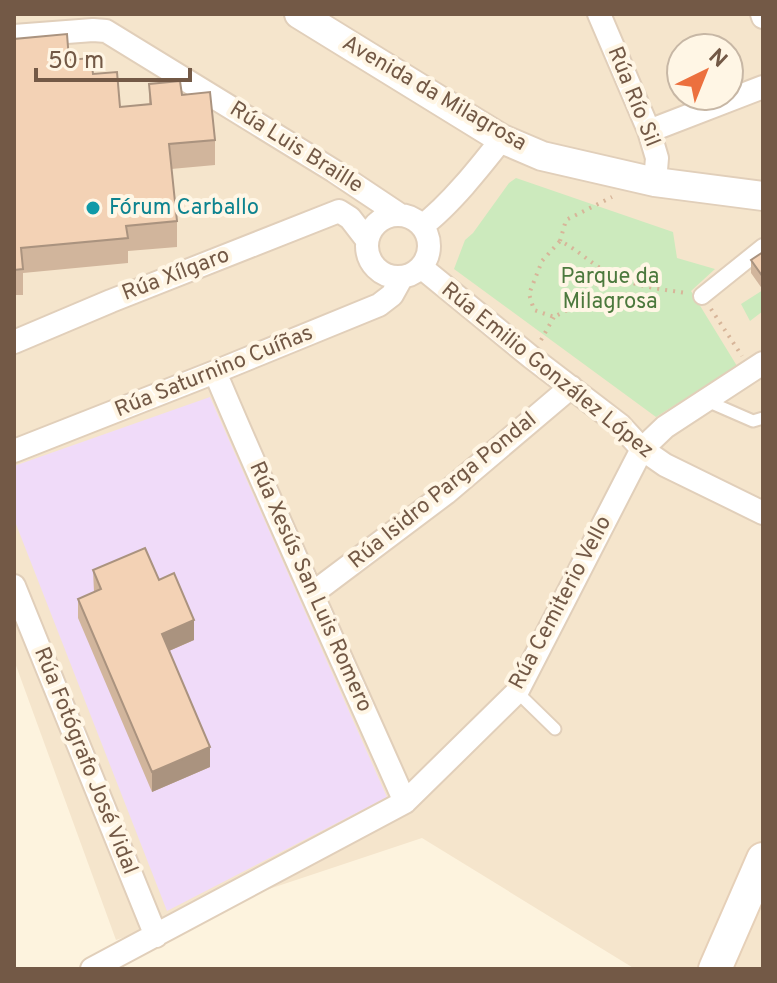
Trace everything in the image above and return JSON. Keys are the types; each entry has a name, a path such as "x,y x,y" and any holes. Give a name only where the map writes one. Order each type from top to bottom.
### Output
{"main road":[{"path":"715,969 763,859"}],"street":[{"name":"Avenida da Milagrosa","path":"299,14 502,139 542,156 647,181 763,196"},
{"name":"Rúa Río Sil","path":"599,14 649,131 657,158 647,181"},
{"name":"Rúa Luis Braille","path":"14,36 93,30 117,36 400,215"},
{"path":"649,131 763,87"},
{"path":"422,226 434,217 502,139"},
{"name":"Rúa Xílgaro","path":"14,342 339,211 354,200 360,187"},
{"path":"339,211 350,218 367,240 370,261 388,276 411,272 426,259 429,247 422,226 400,215 382,219 371,230 367,240"},
{"path":"702,296 763,247"},
{"name":"Rúa Saturnino Cuíñas","path":"14,451 379,305 411,272"},
{"name":"Rúa Emilio González López","path":"411,272 571,387 665,465 763,513"},
{"name":"Rúa Cemiterio Vello","path":"92,969 405,802 517,692 642,449 665,427 757,367"},
{"name":"Rúa Xesús San Luis Romero","path":"215,372 405,802"},
{"name":"Rúa Isidro Parga Pondal","path":"313,593 446,493 571,387"},
{"name":"Rúa Fotógrafo José Vidal","path":"14,586 156,936"}],"lane":[{"path":"706,400 753,421 763,418"},
{"path":"517,692 555,729"}],"path":[{"path":"608,273 571,308 554,317 534,310 529,294 542,261 560,241 566,220 647,181"},
{"path":"560,241 608,273 646,286 702,296 757,367"}],"shaded area":[{"path":"14,14 763,14 763,969 635,969 422,838 116,940 14,660"},
{"path":"210,397 387,797 167,911 14,519 14,466"}],"green space":[{"name":"Parque da Milagrosa","path":"516,178 673,232 677,258 715,269 691,291 737,366 656,417 454,269 465,240"},
{"path":"763,290 763,311 750,321 741,304"}],"building":[{"name":"Fórum Carballo","path":"67,34 69,60 91,58 93,74 117,72 120,107 151,104 149,84 180,81 182,95 210,92 215,140 169,144 177,221 126,226 128,238 21,248 23,269 14,270 14,39"},
{"path":"763,252 763,277 751,260"},
{"path":"145,548 159,580 174,573 194,620 162,634 210,747 152,772 78,599 101,589 93,570"}],"place":[{"name":"Fórum Carballo","path":"93,208"}]}
